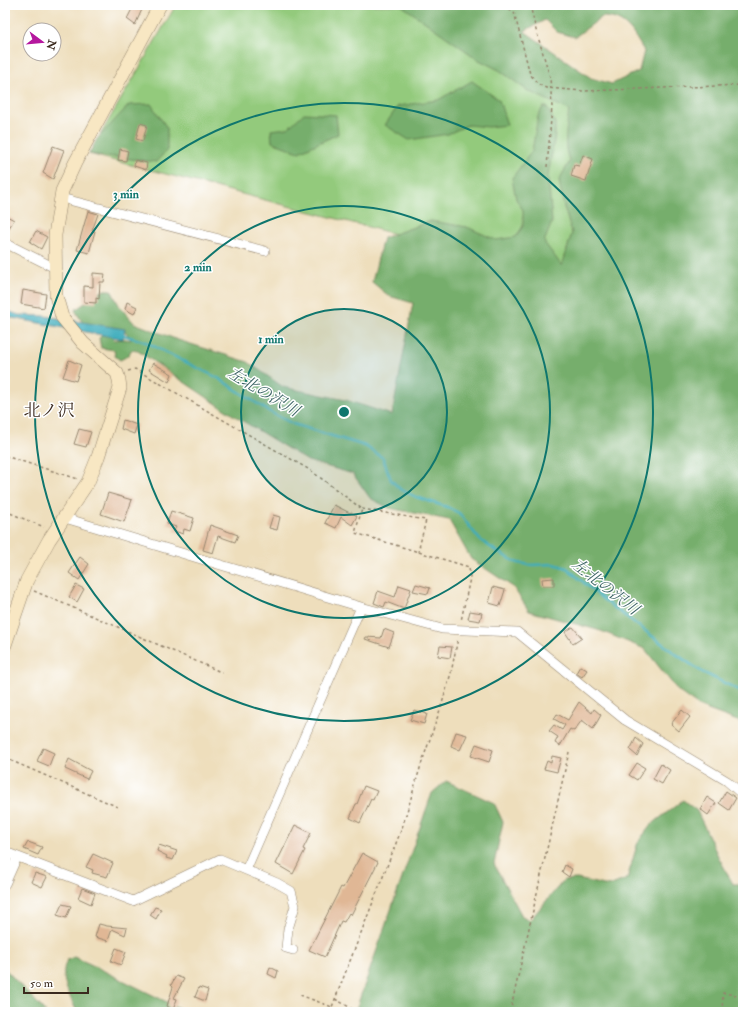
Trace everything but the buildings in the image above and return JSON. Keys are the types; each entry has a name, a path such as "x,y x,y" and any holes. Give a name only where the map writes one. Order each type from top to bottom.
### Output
{"street":[{"path":"5,645 27,580 55,532 88,482 98,457 120,388 120,380 117,373 83,344 64,319 56,296 55,235 62,191 75,163 160,5"},
{"path":"61,198 265,251"},
{"path":"5,243 55,268"},
{"path":"65,518 360,607 442,629 517,632 625,720 727,781 743,795"},
{"path":"246,870 360,607"},
{"path":"5,852 133,901 220,859 277,883 290,891 295,906 288,929 286,948 293,950"},
{"path":"5,884 17,857"}],"path":[{"path":"504,5 514,12 530,74 538,84 546,88 584,91 743,85"},
{"path":"530,5 550,76 552,107 547,167"},
{"path":"117,373 135,369 310,470 362,509 426,520 418,552"},
{"path":"5,456 88,482"},
{"path":"330,1012 402,828 421,765 442,707 451,673 470,578 469,567 355,533 362,509"},
{"path":"5,511 55,532"},
{"path":"24,587 224,673"},
{"path":"510,1012 569,752"},
{"path":"5,758 118,807"},
{"path":"722,1012 723,993 743,996"},
{"path":"300,995 332,1007"},
{"path":"335,1000 358,1012"}],"green space":[{"path":"176,5 404,5 577,110 564,207 572,233 562,267 431,221 395,234 89,154"},
{"path":"401,5 743,5 743,723 700,707 679,692 645,649 601,631 529,611 513,587 471,559 449,520 389,508 370,498 353,474 308,461 233,415 138,351 131,350 127,356 120,360 115,356 114,350 101,348 99,338 104,333 109,334 115,340 131,340 126,332 87,330 75,310 104,290 111,290 120,307 134,323 178,340 248,362 283,387 346,400 392,415 413,303 389,296 372,282 383,238 431,221 467,227 496,240 516,237 523,226 523,210 516,199 512,178 532,151 538,116 543,107 547,107 555,123 555,135 548,176 552,222 544,242 562,266 572,233 564,207 559,180 570,161 566,150 566,129 569,110 528,91 499,70 479,60","holes":["602,17 617,20 628,27 644,51 639,71 612,84 591,78 524,31 545,20 557,32 575,37"]},
{"path":"472,81 499,100 507,125 488,127 468,125 448,134 409,140 385,125 398,106 438,100"},
{"path":"151,104 167,128 167,150 156,162 89,154 97,139 129,105"},
{"path":"304,113 336,115 338,134 299,152 272,142 271,130 288,128"},
{"path":"446,781 494,803 503,822 494,864 522,916 530,920 564,880 577,879 609,886 627,879 638,842 651,825 683,800 697,811 733,884 743,884 743,1012 355,1012 432,793"},
{"path":"74,957 187,1012 77,1012 64,980 67,960"},
{"path":"5,969 43,1009 46,1012 5,1012"}],"water":[{"path":"5,310 19,315 45,316 125,329 123,339 5,317"}],"waterway":[{"name":"左北の沢川","path":"120,334 146,342 218,378 270,412 293,424 365,446 383,458 391,480 400,489 416,497 447,507 459,513 480,540 499,553 518,563 531,565 554,564 567,568 604,600 676,654 702,672 743,692"}],"district":[{"name":"北ノ沢","path":"49,410"}]}
